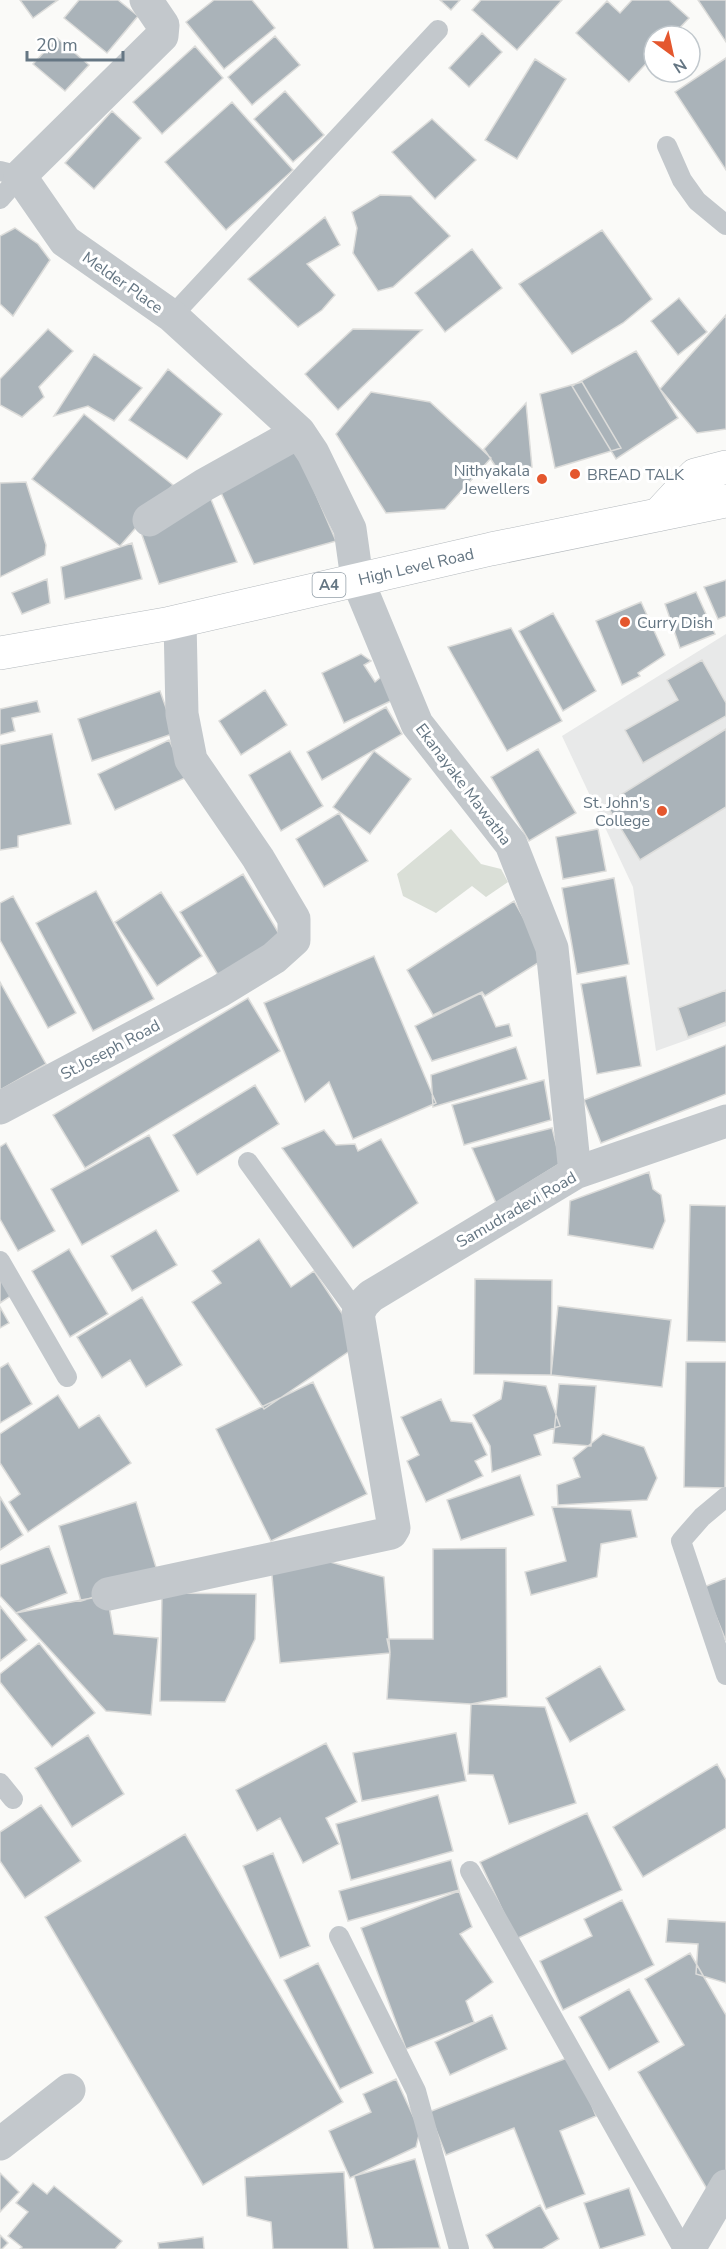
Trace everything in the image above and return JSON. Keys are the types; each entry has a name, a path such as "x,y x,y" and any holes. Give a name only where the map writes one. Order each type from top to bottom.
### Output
{"highway":[{"path":"658,515 695,475 726,467"},
{"name":"High Level Road","path":"0,653 180,621 357,579 726,501"},
{"name":"A4","path":"658,515 726,521"}],"street":[{"name":"Melder Place","path":"146,0 164,25 162,36 7,182 64,241 172,316 299,432 313,453 350,529 357,579"},
{"path":"149,520 204,484 299,432"},
{"name":"Ekanayake Mawatha","path":"357,579 417,724 511,844 552,948 575,1173"},
{"name":"St.Joseph Road","path":"0,1108 220,991 274,958 294,940 294,919 258,858 191,760 182,714 180,621"},
{"name":"Samudradevi Road","path":"358,1314 363,1304 371,1296 575,1173 726,1121"},
{"path":"108,1594 391,1533 394,1528 358,1314"},
{"path":"0,2144 69,2090"},
{"path":"688,2249 726,2186"}],"lane":[{"path":"172,316 438,30"},
{"path":"667,146 682,180 697,201 726,225"},
{"path":"248,1162 358,1314"},
{"path":"0,1262 67,1377"},
{"path":"726,1497 702,1517 681,1541 726,1675"},
{"path":"0,1783 14,1799"},
{"path":"470,1871 683,2249"},
{"path":"339,1936 416,2091 459,2249"}],"shaded area":[{"name":"St. John's College","path":"726,634 726,1026 656,1051 633,887 562,736"},
{"path":"451,829 481,864 501,869 508,882 486,897 472,886 436,913 403,896 397,874"}],"building":[{"path":"20,0 58,0 33,18"},
{"path":"79,0 118,0 138,16 107,53 64,18"},
{"path":"214,0 252,0 275,28 224,69 186,22"},
{"path":"440,0 460,0 451,10"},
{"path":"481,0 562,0 517,50 472,10"},
{"path":"632,0 669,0 689,18 683,24 642,24 642,68 629,82 576,33 607,1 620,13"},
{"path":"698,0 726,0 726,42"},
{"path":"482,33 502,52 469,87 449,68"},
{"path":"275,36 300,65 252,105 228,77"},
{"path":"57,38 89,65 65,91 33,64"},
{"path":"195,46 223,78 162,134 133,102"},
{"path":"726,58 726,170 675,92 687,84 702,84 702,74"},
{"path":"535,59 566,79 517,159 485,140"},
{"path":"285,91 324,135 293,162 254,119"},
{"path":"232,102 293,170 226,230 165,162"},
{"path":"112,111 141,138 94,189 65,163"},
{"path":"432,119 476,160 435,199 392,152"},
{"path":"380,195 411,196 450,236 393,287 378,291 353,253 357,228 352,212"},
{"path":"325,217 340,245 307,264 335,295 322,310 298,327 248,279"},
{"path":"15,228 38,244 50,260 13,316 0,304 0,236"},
{"path":"602,230 652,299 623,323 572,354 519,284"},
{"path":"472,249 502,288 445,332 415,293"},
{"path":"679,298 707,332 678,355 651,321"},
{"path":"726,315 726,429 697,433 660,389"},
{"path":"48,329 73,351 39,387 44,397 22,417 0,405 0,379"},
{"path":"353,329 422,330 338,410 305,374"},
{"path":"636,351 678,418 616,459 572,386"},
{"path":"94,354 142,388 114,421 88,406 54,416"},
{"path":"168,369 222,414 187,459 129,420"},
{"path":"582,382 621,448 555,468 540,394"},
{"path":"371,392 430,402 491,458 445,509 386,513 336,434"},
{"path":"526,403 532,467 498,470 484,449"},
{"path":"84,414 173,485 120,546 32,479"},
{"path":"296,448 336,541 254,564 217,484"},
{"path":"26,482 46,545 45,555 0,577 0,483"},
{"path":"210,497 237,562 159,584 142,535"},
{"path":"132,543 142,579 65,599 61,567"},
{"path":"47,579 50,603 22,614 12,593"},
{"path":"726,580 726,616 718,619 704,587"},
{"path":"696,592 715,634 680,648 665,604"},
{"path":"641,602 665,655 638,673 640,676 622,685 596,621"},
{"path":"553,613 596,691 563,711 519,631"},
{"path":"511,628 562,721 507,751 448,647"},
{"path":"361,654 371,661 364,665 375,682 386,673 395,699 344,723 322,673"},
{"path":"702,660 726,703 726,716 643,763 625,730 678,700 667,680"},
{"path":"265,690 287,725 241,755 219,721"},
{"path":"160,691 175,733 92,761 78,719"},
{"path":"37,701 40,712 12,718 15,731 0,735 0,709"},
{"path":"386,707 402,734 322,780 307,752"},
{"path":"726,729 726,807 640,860 606,804"},
{"path":"52,734 71,824 18,836 18,847 0,850 0,745"},
{"path":"169,740 187,777 115,810 98,774"},
{"path":"538,749 576,813 529,841 491,777"},
{"path":"290,751 323,806 281,831 249,775"},
{"path":"374,751 411,779 370,834 333,807"},
{"path":"339,813 368,861 324,887 296,839"},
{"path":"598,829 606,871 563,879 556,837"},
{"path":"243,874 281,937 218,975 180,912"},
{"path":"614,878 629,964 577,974 562,888"},
{"path":"96,891 154,999 93,1031 36,923"},
{"path":"161,892 202,956 157,986 115,922"},
{"path":"13,896 76,1013 48,1028 0,940 0,903"},
{"path":"514,901 546,958 485,996 482,992 433,1015 407,970"},
{"path":"374,956 436,1103 353,1139 329,1082 305,1102 264,1003"},
{"path":"626,976 641,1066 597,1074 581,984"},
{"path":"0,982 46,1064 0,1090"},
{"path":"726,990 726,1022 688,1037 678,1008"},
{"path":"481,993 496,1027 509,1024 512,1036 432,1061 415,1026"},
{"path":"248,998 280,1051 85,1168 53,1115"},
{"path":"726,1045 726,1094 601,1143 584,1100"},
{"path":"516,1047 527,1079 433,1107 431,1075"},
{"path":"544,1080 551,1120 464,1145 452,1105"},
{"path":"255,1085 279,1124 197,1175 173,1135"},
{"path":"552,1128 561,1163 496,1203 472,1148"},
{"path":"324,1130 336,1145 355,1144 358,1151 381,1139 418,1203 353,1248 282,1148"},
{"path":"149,1135 179,1191 82,1245 51,1189"},
{"path":"6,1143 55,1231 18,1251 0,1219 0,1147"},
{"path":"649,1172 653,1189 661,1195 665,1221 653,1249 568,1235 570,1201"},
{"path":"690,1205 726,1206 726,1342 687,1341"},
{"path":"156,1230 177,1265 132,1291 111,1256"},
{"path":"259,1239 291,1287 314,1271 359,1339 354,1348 264,1409 192,1302 221,1283 212,1271"},
{"path":"69,1249 108,1314 70,1337 32,1271"},
{"path":"0,1275 12,1295 0,1303"},
{"path":"475,1279 552,1280 551,1375 474,1374"},
{"path":"142,1297 182,1365 146,1387 130,1360 102,1378 77,1337"},
{"path":"558,1306 671,1320 662,1387 551,1375"},
{"path":"0,1307 9,1323 0,1328"},
{"path":"686,1362 726,1362 725,1488 684,1487"},
{"path":"8,1363 32,1404 0,1423 0,1368"},
{"path":"504,1381 546,1386 560,1426 534,1435 541,1455 492,1472 490,1446 473,1415 501,1399"},
{"path":"313,1382 367,1494 271,1541 216,1429"},
{"path":"559,1384 596,1386 591,1446 553,1443"},
{"path":"58,1395 79,1428 99,1415 131,1463 28,1532 9,1502 20,1494 0,1463 0,1434"},
{"path":"441,1399 451,1421 472,1423 487,1455 475,1461 483,1476 426,1502 407,1461 419,1455 401,1417"},
{"path":"603,1434 644,1447 657,1478 647,1500 558,1505 557,1485 580,1477 573,1458"},
{"path":"520,1475 534,1515 461,1540 447,1500"},
{"path":"0,1497 23,1535 0,1550"},
{"path":"136,1502 159,1577 81,1601 59,1526"},
{"path":"552,1507 631,1510 637,1537 601,1544 597,1577 531,1595 525,1572 566,1561"},
{"path":"49,1546 67,1593 16,1613 0,1596 0,1565"},
{"path":"506,1548 507,1697 471,1704 387,1699 390,1653 387,1639 433,1639 433,1549"},
{"path":"323,1560 384,1577 390,1653 280,1663 271,1565"},
{"path":"726,1578 726,1641 704,1587"},
{"path":"162,1593 256,1594 255,1639 225,1702 160,1701"},
{"path":"107,1595 114,1634 158,1638 151,1715 106,1711 16,1613"},
{"path":"0,1606 27,1640 0,1661"},
{"path":"39,1643 95,1713 52,1747 0,1682 0,1674"},
{"path":"600,1666 625,1710 570,1742 546,1698"},
{"path":"471,1704 545,1707 576,1803 509,1824 493,1775 468,1774"},
{"path":"456,1733 466,1781 362,1801 353,1753"},
{"path":"88,1735 124,1794 72,1827 35,1768"},
{"path":"326,1743 357,1802 326,1818 339,1844 303,1863 280,1818 257,1831 236,1790"},
{"path":"717,1764 726,1780 726,1828 643,1877 613,1827"},
{"path":"438,1795 453,1851 351,1880 336,1824"},
{"path":"41,1805 81,1861 25,1898 0,1861 0,1832"},
{"path":"587,1813 622,1890 516,1939 480,1862"},
{"path":"185,1834 343,2102 203,2185 45,1917"},
{"path":"273,1853 310,1946 280,1958 243,1866"},
{"path":"451,1860 459,1890 348,1921 339,1891"},
{"path":"459,1891 472,1927 460,1934 493,1982 466,2001 474,2022 406,2049 361,1928"},
{"path":"622,1900 654,1965 563,2010 540,1961 592,1936 584,1919"},
{"path":"668,1919 726,1922 726,1983 696,1974 698,1944 666,1942"},
{"path":"690,1953 726,2015 726,2178 707,2189 638,2072 684,2045 645,1979"},
{"path":"318,1963 373,2073 340,2089 284,1980"},
{"path":"629,1989 659,2042 609,2070 579,2017"},
{"path":"492,2015 507,2049 450,2075 435,2042"},
{"path":"572,2056 596,2116 560,2131 585,2194 546,2209 514,2128 446,2155 429,2112"},
{"path":"396,2079 420,2131 416,2147 350,2178 329,2131 371,2112 363,2094"},
{"path":"415,2159 440,2248 374,2249 354,2176"},
{"path":"344,2172 348,2249 273,2249 271,2222 247,2216 245,2177"},
{"path":"0,2173 19,2192 0,2212"},
{"path":"33,2183 47,2194 54,2186 122,2241 115,2249 20,2249 22,2247 8,2236 28,2212 16,2203"},
{"path":"629,2188 645,2235 600,2249 584,2203"},
{"path":"540,2205 559,2239 542,2249 494,2249 486,2235"},
{"path":"0,2235 8,2243 2,2249 0,2249"},
{"path":"203,2237 204,2249 159,2249 158,2243"}],"place":[{"name":"BREAD TALK","path":"575,474"},
{"name":"Nithyakala Jewellers","path":"542,479"},
{"name":"Curry Dish","path":"625,622"},
{"name":"St. John's College","path":"662,811"}]}
